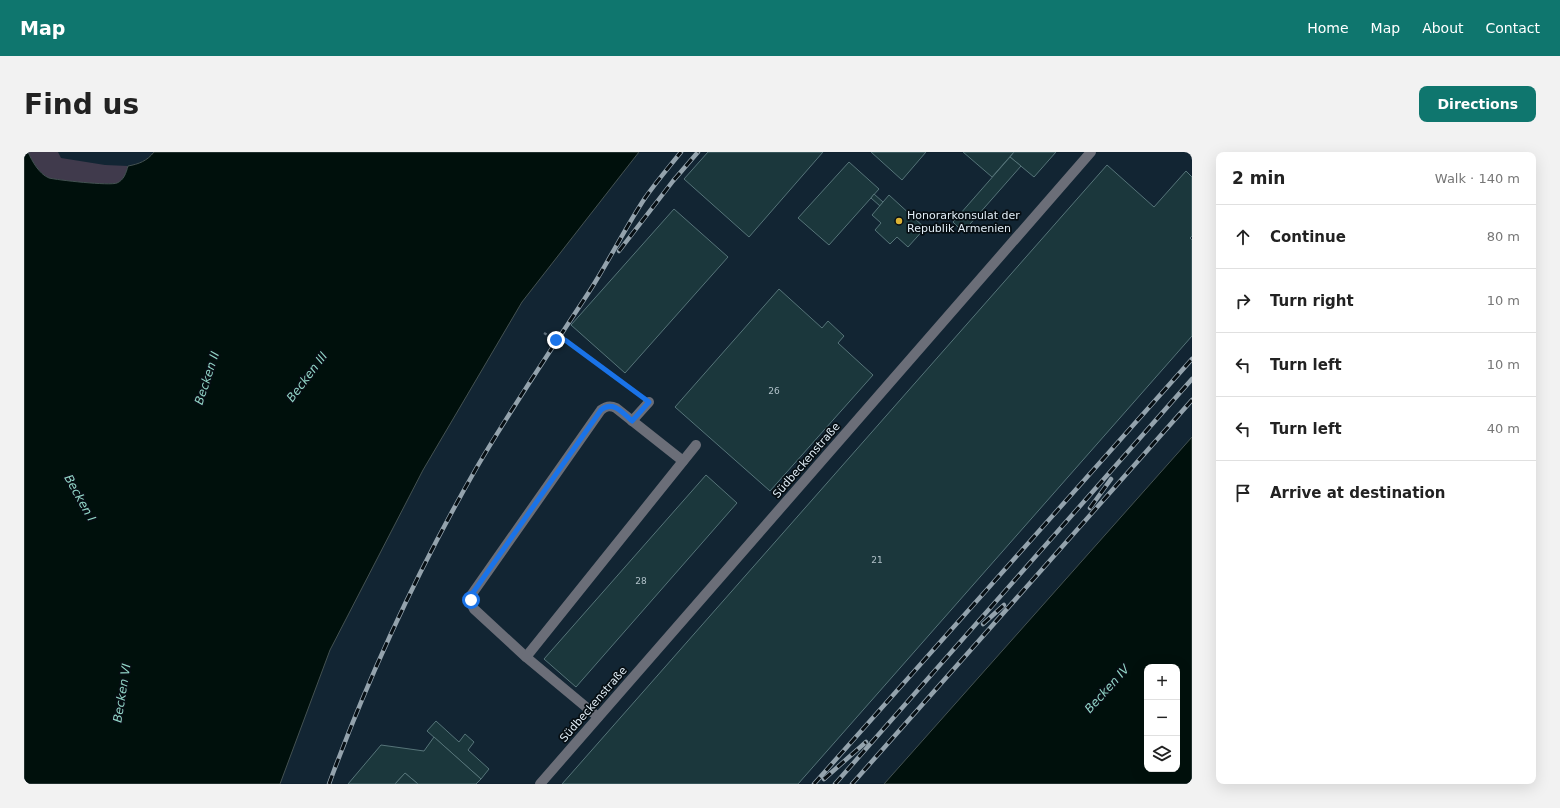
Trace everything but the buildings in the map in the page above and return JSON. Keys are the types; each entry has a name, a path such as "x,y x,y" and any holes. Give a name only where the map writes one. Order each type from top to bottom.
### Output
{"street":[{"name":"Südbeckenstraße","path":"540,784 1091,152"},
{"path":"632,421 649,402"},
{"path":"598,717 526,657 474,609 472,605 472,594 601,410 606,406 611,406 683,461"},
{"path":"526,657 696,445"}],"path":[{"path":"544,333 556,340 565,340 649,402"}],"shaded area":[{"path":"28,152 58,152 61,158 105,165 128,166 123,178 117,183 112,184 62,180 49,178 42,174"}],"water":[{"path":"24,152 28,152 39,170 49,178 112,184 121,180 128,166 142,162 149,158 154,152 639,152 522,302 423,470 330,650 280,784 24,784"},
{"name":"Becken IV","path":"1192,437 1192,784 884,784"}],"railway":[{"path":"329,784 344,743 396,622 435,544 477,467 504,422 589,292 645,198 681,152"},
{"path":"619,251 673,181 698,152"},
{"path":"814,784 1192,359"},
{"path":"835,784 1192,379"},
{"path":"852,784 1192,400"},
{"path":"1090,508 1111,479"},
{"path":"983,624 1004,605"},
{"path":"824,779 866,742"}],"place":[{"name":"Honorarkonsulat der Republik Armenien","path":"899,221"}],"route":[{"path":"471,600 472,594 601,410 606,406 611,406 616,408 632,421 649,402 565,340 556,340"}],"water label":[{"name":"Becken III","path":"307,377"},
{"name":"Becken II","path":"207,378"},
{"name":"Becken I","path":"80,498"},
{"name":"Becken VI","path":"122,693"}]}
